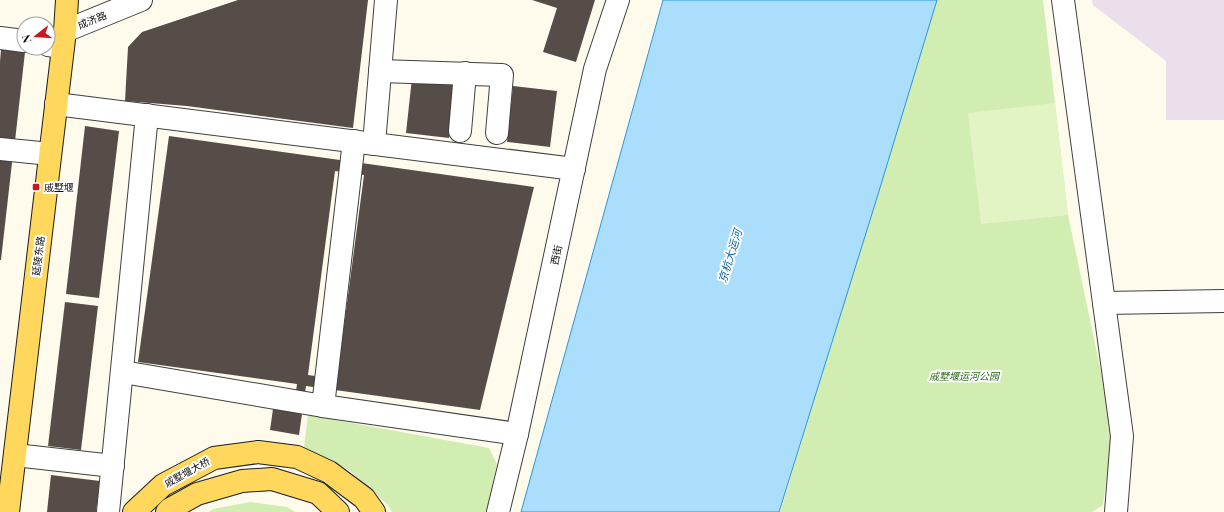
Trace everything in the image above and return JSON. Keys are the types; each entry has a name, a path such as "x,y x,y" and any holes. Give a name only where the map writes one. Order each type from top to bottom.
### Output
{"main road":[{"name":"延陵东路","path":"6,499 15,455 56,104 59,41 67,0"},
{"name":"戚墅堰大桥","path":"134,512 163,485 214,458 258,452 297,457 329,472 364,498 374,512"},
{"path":"167,512 197,494 242,481 272,479 318,493 338,512"}],"street":[{"name":"成济路","path":"59,41 142,0"},
{"path":"323,406 364,142 380,71 386,0"},
{"name":"西街","path":"498,512 517,434 596,69 618,0"},
{"path":"1063,0 1122,436 1116,512"},
{"path":"0,38 16,40"},
{"path":"380,71 502,74 497,133"},
{"path":"460,131 465,73"},
{"path":"56,104 574,169"},
{"path":"108,512 123,372 147,115"},
{"path":"0,149 50,154"},
{"path":"1104,303 1224,301"},
{"path":"123,372 323,406 517,434"},
{"path":"15,455 113,466"}],"shaded area":[{"path":"1092,0 1224,0 1224,120 1166,120 1166,61 1093,5"}],"green space":[{"name":"戚墅堰运河公园","path":"937,0 1043,0 1068,215 1113,429 1103,505 1092,512 780,512"},
{"path":"1055,103 1068,215 981,224 968,113"},
{"path":"308,415 489,448 497,464 486,512 392,512 387,504 349,470 304,447"},
{"path":"250,502 287,507 295,512 208,512 213,509"}],"water":[{"name":"京杭大运河","path":"663,0 937,0 779,512 521,512"}],"building":[{"path":"238,0 368,0 353,128 187,106 125,101 128,47 142,32"},
{"path":"532,0 595,0 576,62 543,52 557,8"},
{"path":"1,49 16,51 16,56 25,56 15,141 0,139"},
{"path":"412,78 455,82 449,138 406,133"},
{"path":"513,86 557,91 550,147 507,142"},
{"path":"85,126 119,131 99,298 66,294"},
{"path":"169,136 534,187 480,410 306,386 299,435 270,430 273,409 293,412 297,384 138,362","holes":["335,171 364,175 337,379 308,375"]},
{"path":"0,153 13,154 1,260 0,260"},
{"path":"65,302 98,306 81,450 48,446"},
{"path":"51,475 100,481 96,512 47,512"}],"place":[{"name":"戚墅堰","path":"36,187"}]}
